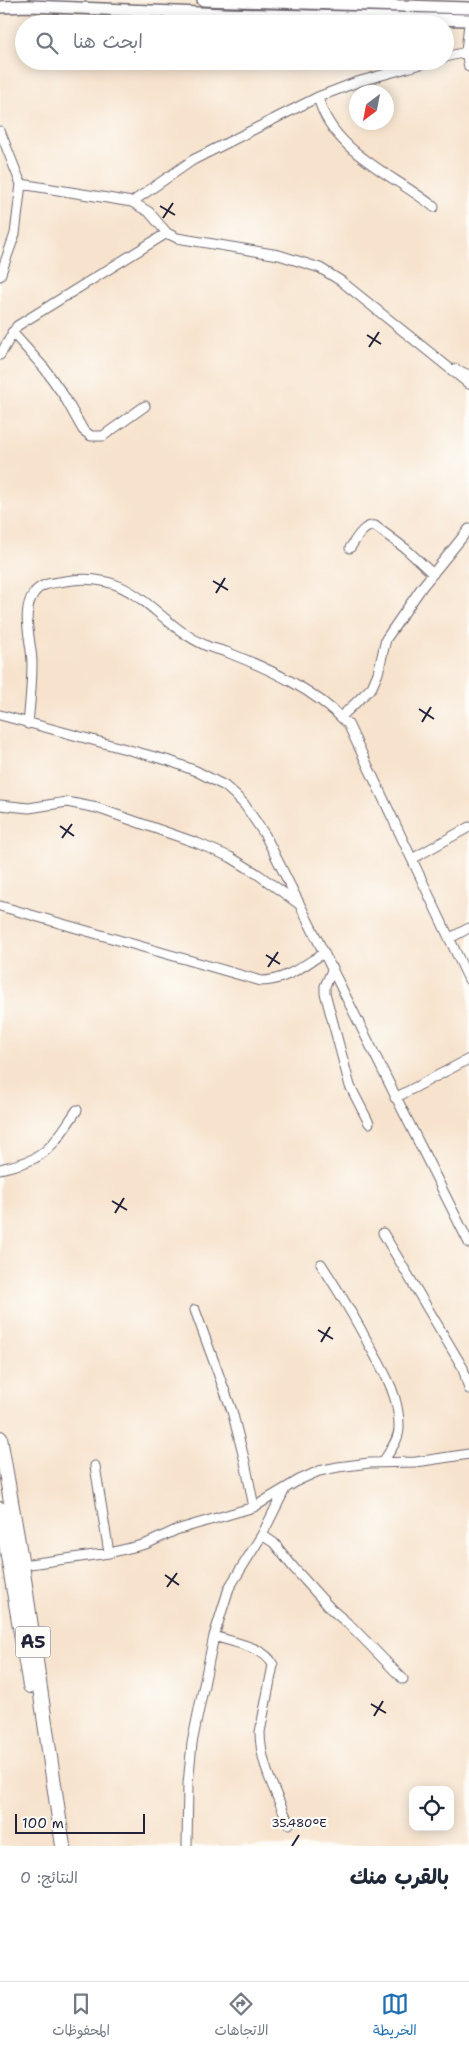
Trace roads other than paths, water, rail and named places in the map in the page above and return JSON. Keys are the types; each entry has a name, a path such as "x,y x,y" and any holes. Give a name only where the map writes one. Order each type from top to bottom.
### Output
{"highway":[{"name":"A5","path":"0,1438 10,1565 56,1846"},
{"name":"A5","path":"0,1509 63,1846"}],"main road":[{"path":"203,0 379,3 469,8"},
{"path":"0,7 29,6 255,15"},
{"path":"454,22 469,22"}],"street":[{"path":"469,22 466,52 469,67"},
{"path":"454,55 466,52"},
{"path":"132,202 192,160 318,98 357,82 400,70"},
{"path":"318,98 321,111 328,123 345,143 434,207"},
{"path":"0,131 21,184 15,234 4,259 0,276"},
{"path":"21,184 132,202 149,212 166,233 186,241 278,256 320,268 347,286 469,384"},
{"path":"0,355 12,332 25,320 166,233"},
{"path":"12,332 46,369 83,430 91,436 102,436 145,406"},
{"path":"446,366 469,375"},
{"path":"350,548 366,527 370,525 375,526 406,549 433,574"},
{"path":"341,717 372,687 378,673 386,639 422,587 469,529"},
{"path":"28,724 32,663 28,607 33,594 42,586 71,580 94,579 126,588 187,634 207,646 227,652 292,682 317,697 348,724 469,980"},
{"path":"0,715 170,761 196,771 225,786 244,804 264,835 469,1243"},
{"path":"0,805 29,808 68,802 81,803 106,810 197,842 230,857 299,904"},
{"path":"412,859 469,827"},
{"path":"0,906 261,981 274,981 283,978 324,953"},
{"path":"450,938 469,928"},
{"path":"332,968 325,986 325,993 350,1086 369,1123"},
{"path":"395,1098 469,1059"},
{"path":"0,1169 41,1154 60,1135 77,1110"},
{"path":"383,1233 462,1368 469,1389"},
{"path":"321,1264 357,1322 391,1384 396,1399 399,1430 394,1444 383,1462"},
{"path":"195,1310 232,1411 246,1462 254,1507"},
{"path":"10,1565 109,1553 146,1544 176,1530 254,1507 299,1480 319,1471 383,1462 416,1462 469,1454"},
{"path":"96,1466 109,1553"},
{"path":"187,1846 188,1784 192,1743 214,1636 229,1588 262,1535 285,1489"},
{"path":"262,1535 274,1544 292,1567 331,1609 353,1628 403,1680"},
{"path":"214,1636 262,1652 271,1660 273,1665 260,1732 260,1743 268,1775 289,1824"}]}
